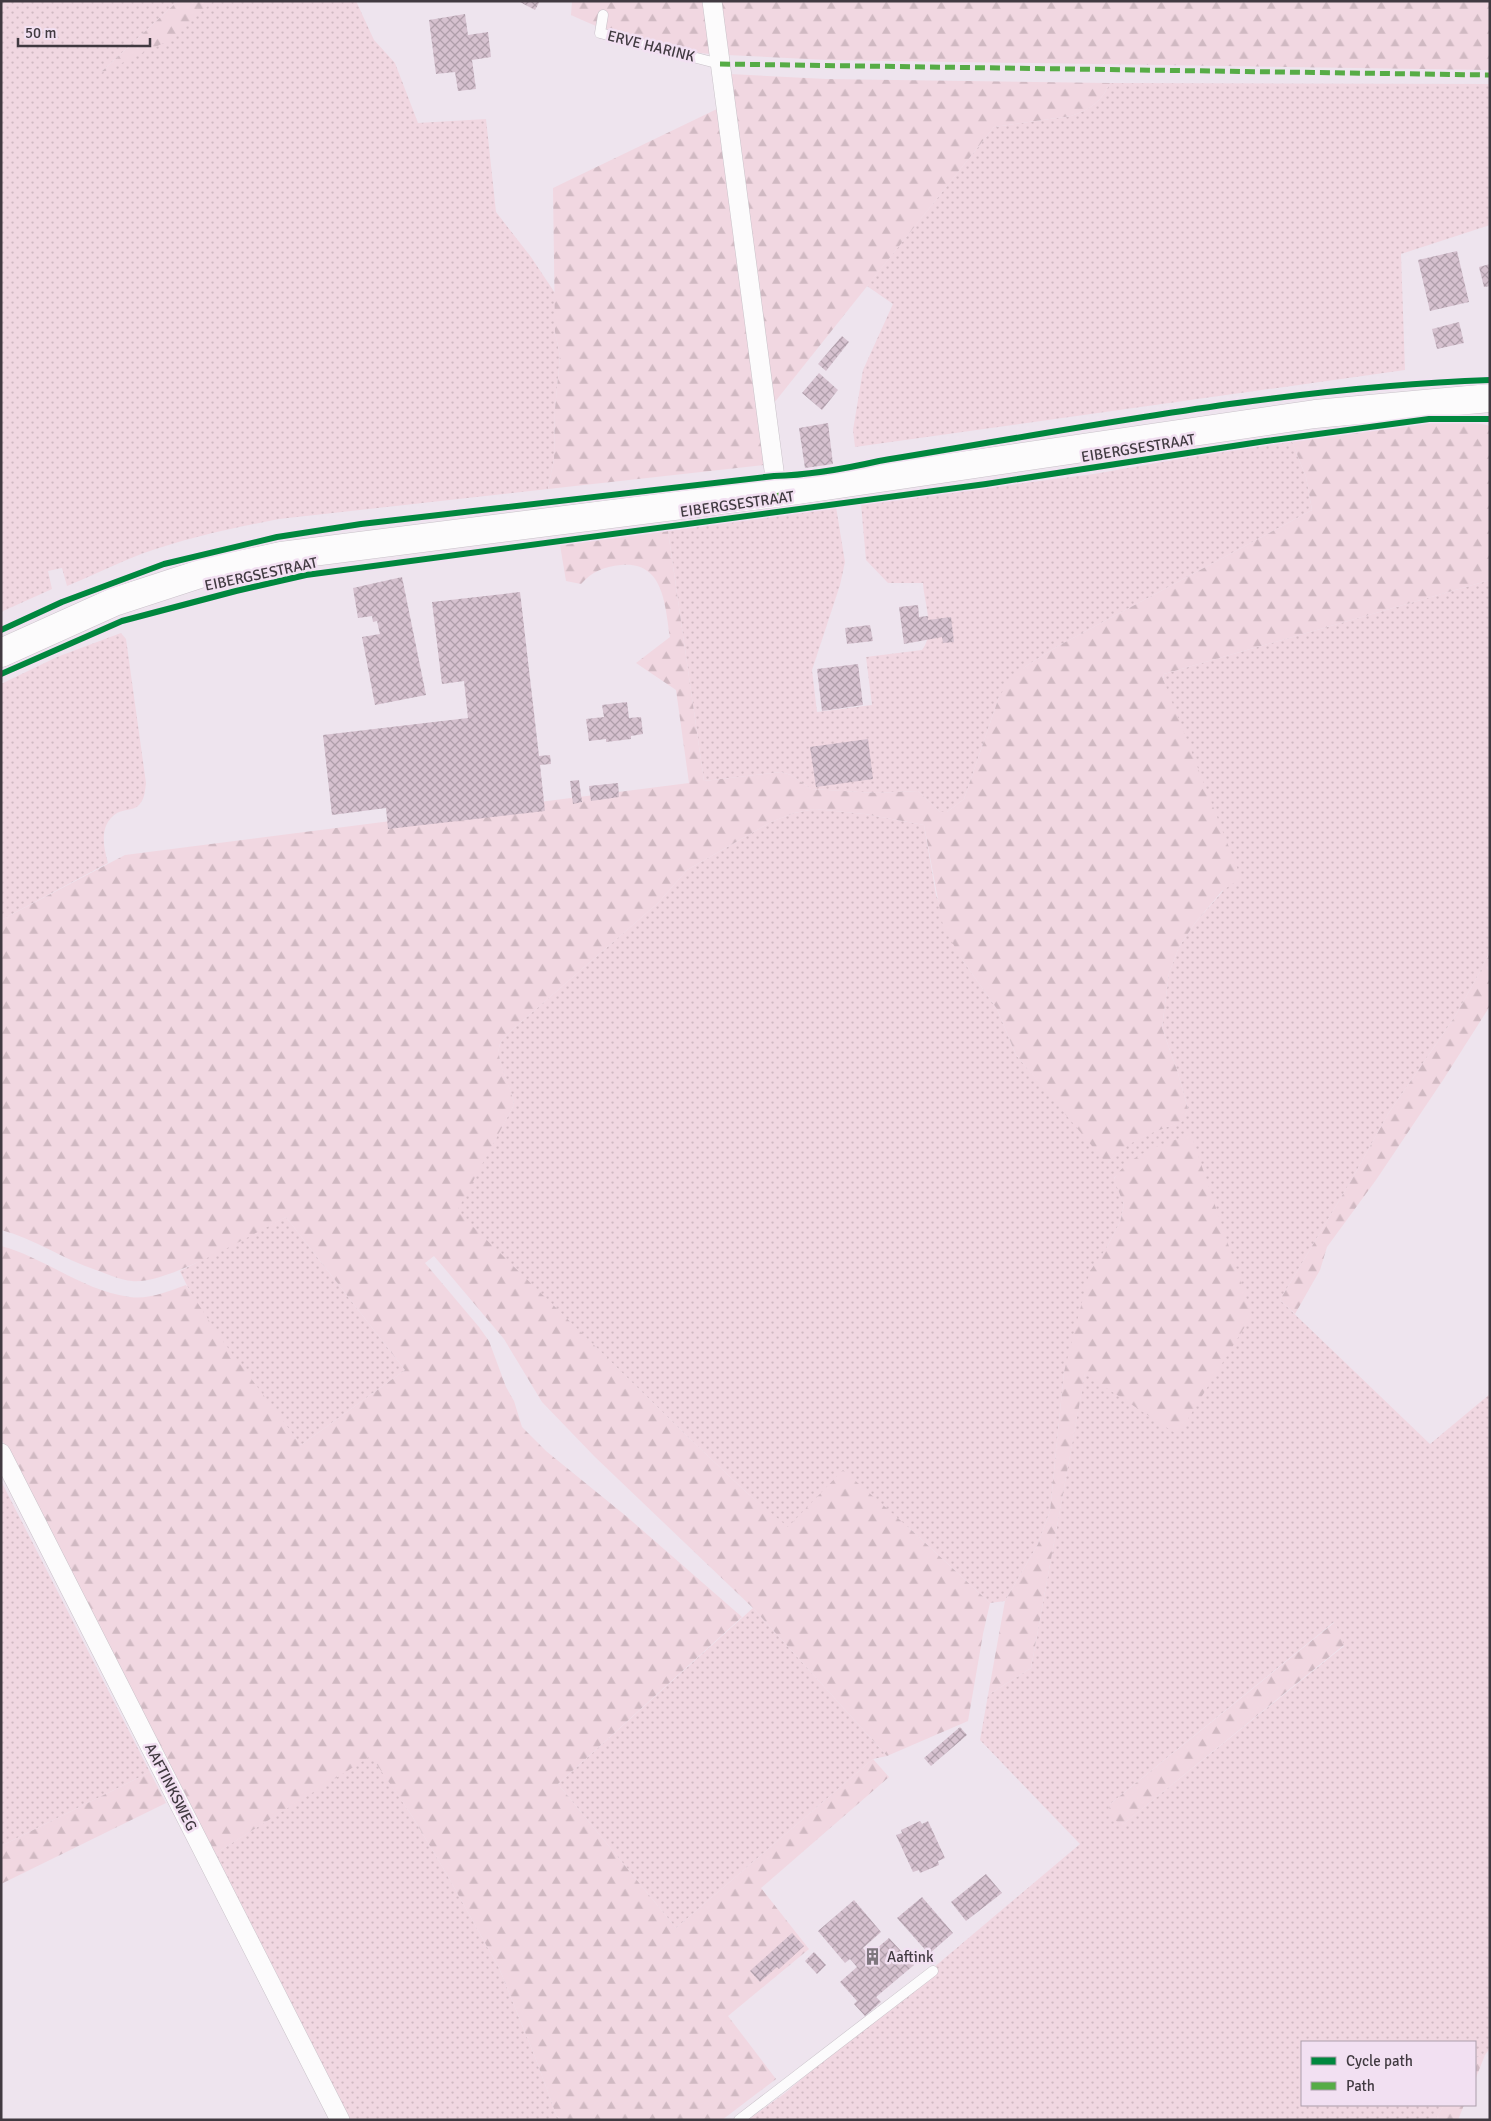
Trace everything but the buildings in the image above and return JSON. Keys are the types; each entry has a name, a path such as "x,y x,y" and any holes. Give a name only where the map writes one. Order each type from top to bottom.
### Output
{"main road":[{"name":"EIBERGSESTRAAT","path":"1,653 114,602 206,572 281,556 777,493 1315,414 1490,398"}],"street":[{"path":"712,1 777,493"},
{"name":"AAFTINKSWEG","path":"1,1454 340,2120"}],"lane":[{"name":"ERVE HARINK","path":"603,15 600,33 720,64"},
{"path":"739,2120 933,1971"}],"green space":[{"path":"1,1 178,1 100,73 213,1 356,1 374,40 395,63 418,123 486,119 496,212 531,257 555,293 555,332 560,356 555,409 554,459 548,489 279,519 227,530 192,538 141,554 67,586 62,568 48,571 52,589 1,612"},
{"path":"178,1 213,1 172,39 99,74"},
{"path":"572,1 704,1 711,54 657,45 603,29 571,15"},
{"path":"720,1 1490,1 1490,70 827,60 727,55"},
{"path":"730,74 826,79 1110,83 1095,104 1078,114 994,127 774,403"},
{"path":"1110,83 1490,84 1490,225 1401,254 1405,370 855,447 853,430 863,370 893,304 867,286 994,127 1078,114 1095,104"},
{"path":"719,108 765,465 548,489 554,459 555,409 560,356 555,332 553,188"},
{"path":"1465,421 1490,427 1490,580 1164,674 1163,679 1241,878 1222,891 1195,923 1179,947 1169,973 1162,1028 1188,1109 1182,1122 1151,1133 1132,1143 1107,1164 1016,1055 997,1009 961,958 943,926 924,825 865,814 815,809 794,813 771,822 687,870 658,903 513,1029 501,1042 499,1057 514,1105 457,1211 688,1437 746,1492 788,1527 843,1470 990,1603 968,1721 887,1756 753,1608 595,1457 542,1402 504,1339 434,1256 425,1263 489,1341 506,1387 514,1401 522,1427 546,1451 626,1516 742,1617 558,1784 676,1928 873,1759 889,1777 761,1888 809,1949 728,2016 776,2079 722,2120 566,2120 557,2117 499,1968 412,1816 371,1756 213,1855 1,1438 1,1246 18,1251 80,1281 113,1294 137,1298 158,1294 186,1285 219,1336 301,1445 405,1370 286,1217 232,1246 187,1267 147,1280 132,1281 84,1265 26,1238 1,1230 1,920 125,855 689,783 676,690 636,663 670,637 664,599 660,588 646,570 635,566 621,565 604,568 594,573 581,584 566,581 560,545 668,531 704,781 781,772 791,775 811,789 875,793 918,791 940,812 947,812 964,799 999,697 1010,680 1026,666 1058,646 1312,510 1306,477 1291,439 1402,422"},
{"path":"1291,439 1306,477 1312,510 1058,646 1026,666 999,697 964,799 947,812 940,812 918,791 875,793 811,789 791,775 781,772 704,781 668,531 836,507 845,562 840,585 812,670 817,712 872,705 866,657 922,650 926,643 929,626 923,583 888,583 866,560 861,504 1094,474"},
{"path":"1490,580 1490,950 1454,1018 1388,1114 1352,1179 1280,1300 1430,1444 1490,1394 1490,2048 1485,2055 1476,2058 1476,2041 1301,2041 1301,2106 1443,2106 1435,2120 748,2120 785,2093 1080,1844 980,1740 988,1695 1031,1668 1085,1373 1142,1154 1128,1164 1114,1178 1124,1205 1120,1222 1107,1247 1064,1372 1050,1511 1038,1544 1005,1601 990,1603 908,1527 788,1528 746,1492 688,1437 456,1211 514,1105 499,1057 500,1044 513,1029 658,903 687,870 771,822 794,813 815,809 865,814 924,825 936,895 961,958 997,1009 1016,1055 1108,1163 1132,1142 1181,1122 1188,1109 1162,1028 1169,973 1179,947 1195,923 1223,891 1163,679 1164,674","holes":["1334,1622 1344,1646 1122,1825 1110,1804"]},
{"path":"121,633 126,639 146,783 142,800 137,807 117,813 107,823 104,843 108,863 1,920 1,684 57,657"},
{"path":"1490,950 1490,1006 1376,1180 1327,1247 1320,1270 1295,1314 1280,1300 1352,1179 1388,1114 1454,1018"},
{"path":"1191,1134 1252,1315 1178,1435 1085,1374 1031,1668 988,1695 1005,1601 1038,1544 1050,1511 1064,1372 1090,1271 1107,1247 1120,1222 1124,1205 1114,1179 1129,1162 1148,1150"},
{"path":"286,1217 405,1370 301,1445 219,1339 191,1294 180,1271"},
{"path":"1,1481 150,1772 1,1846"},
{"path":"753,1608 887,1756 873,1759 676,1928 558,1784"},
{"path":"1335,1622 1344,1645 1121,1826 1109,1813 1110,1804"},
{"path":"371,1755 412,1816 499,1968 557,2117 566,2120 347,2120 213,1855"},
{"path":"150,1772 166,1803 1,1884 1,1846"},
{"path":"1485,2055 1476,2078 1476,2058"},
{"path":"1443,2106 1464,2106 1458,2120 1435,2120"}],"marked path":[{"path":"720,64 1490,75"},
{"path":"777,493 780,511"}],"cycle path":[{"path":"1,630 62,602 164,564 277,537 361,524 827,471 1107,423 1260,400 1413,384 1490,380"},
{"path":"1,674 122,621 306,575 986,484 1266,441 1429,419 1490,419"}],"place":[{"name":"Aaftink","path":"873,1957"}]}
